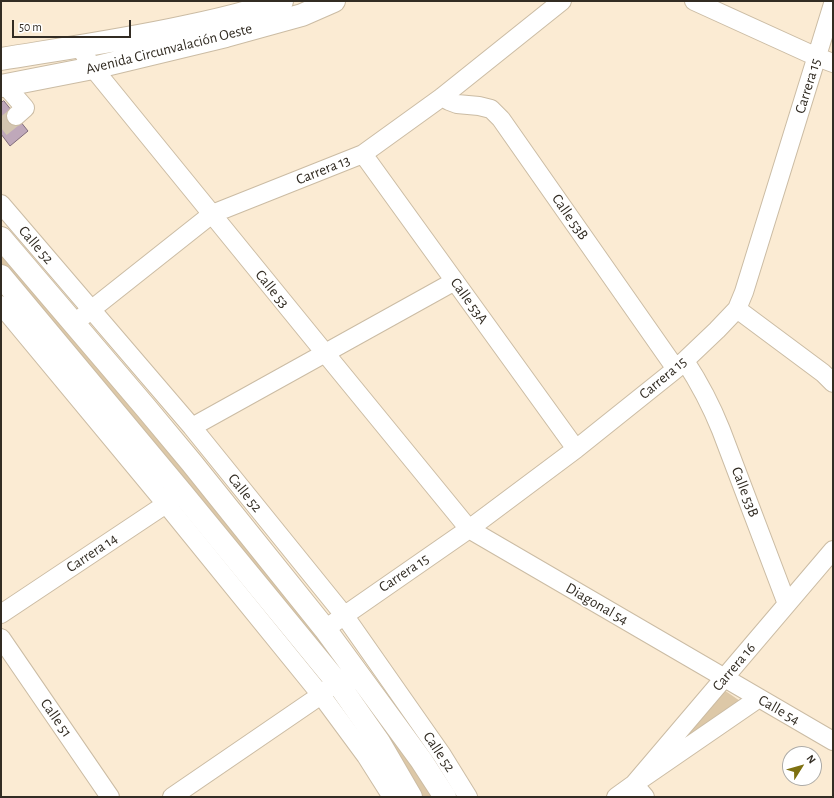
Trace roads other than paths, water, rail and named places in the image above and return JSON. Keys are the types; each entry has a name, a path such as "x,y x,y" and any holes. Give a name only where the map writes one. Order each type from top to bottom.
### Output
{"main road":[{"name":"Avenida Circunvalación Oeste","path":"1,59 157,33 219,20 282,1"},
{"name":"Avenida Circunvalación Oeste","path":"3,85 93,68 184,46 302,15 334,1"},
{"name":"Calle 52","path":"1,238 186,456 325,629 421,760 445,797"},
{"path":"1,276 174,498 329,689 379,742 411,797"}],"street":[{"name":"Carrera 13","path":"74,323 212,214 363,154 442,97 562,1"},
{"path":"700,2 825,60"},
{"name":"Carrera 15","path":"325,629 469,529 576,449 680,365 718,330 737,308 747,284 825,60 833,4"},
{"name":"Calle 53","path":"78,46 93,68 469,529"},
{"path":"3,85 25,108 16,116"},
{"name":"Calle 53B","path":"442,97 457,104 479,106 491,109 501,119 680,365 696,378 716,417 787,604"},
{"name":"Calle 53A","path":"363,154 576,449"},
{"name":"Calle 52","path":"1,204 192,427 344,615 442,756 468,797"},
{"path":"192,427 454,281"},
{"path":"2,308 174,498"},
{"path":"737,308 823,373 833,383"},
{"name":"Carrera 14","path":"1,614 174,498"},
{"name":"Diagonal 54","path":"469,529 725,678"},
{"name":"Carrera 16","path":"640,791 725,678 833,550"},
{"name":"Calle 51","path":"1,638 110,797"},
{"name":"Calle 54","path":"725,678 833,741"},
{"path":"172,797 329,689 366,756 392,797"},
{"name":"Carrera 16","path":"616,797 640,791 759,698"}],"tunnel":[{"path":"1,128 16,116"}]}
